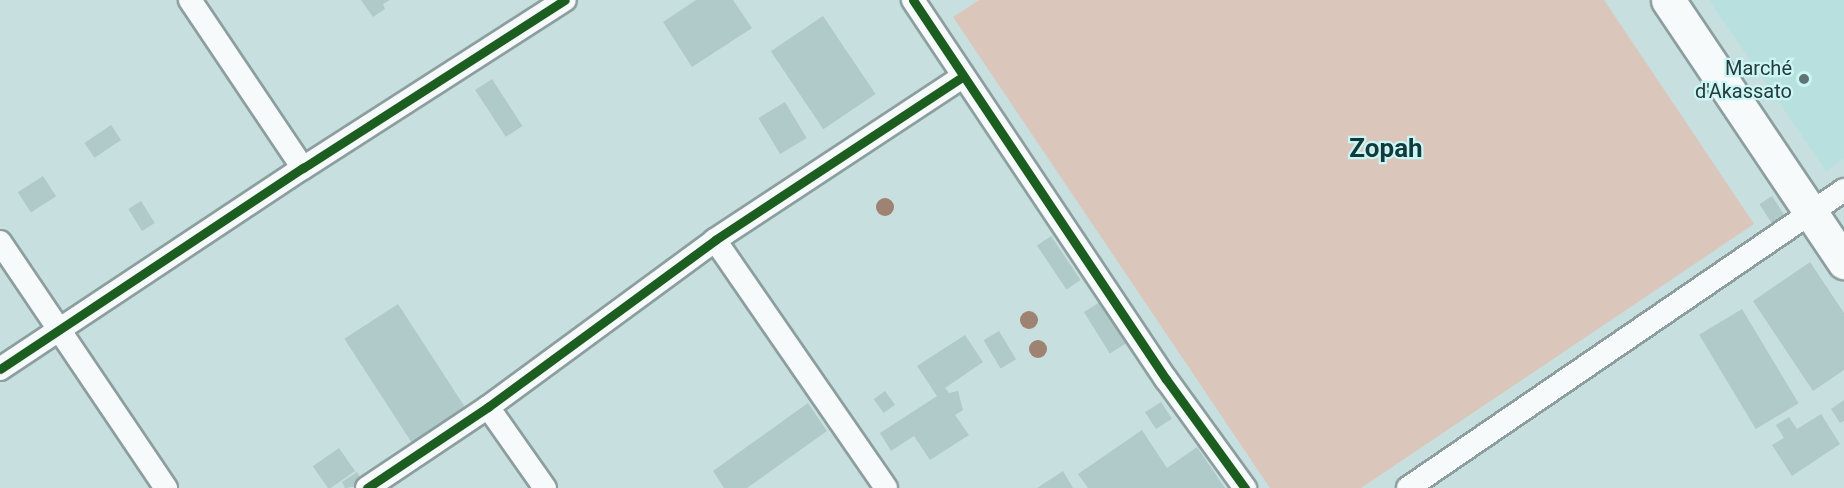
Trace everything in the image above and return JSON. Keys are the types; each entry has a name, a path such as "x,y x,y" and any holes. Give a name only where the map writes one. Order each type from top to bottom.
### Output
{"street":[{"path":"190,0 303,168"},
{"path":"0,369 303,168 565,0"},
{"path":"913,0 962,77 1166,379 1245,488"},
{"path":"1668,0 1844,261"},
{"path":"368,488 488,407 715,240 962,77"},
{"path":"1408,488 1844,190"},
{"path":"715,240 886,488"},
{"path":"0,242 166,488"},
{"path":"488,407 545,488"}],"shaded area":[{"path":"979,0 1604,0 1754,224 1361,488 1270,488 953,17"},
{"name":"Marché d'Akassato","path":"1709,0 1844,0 1844,159 1826,171"}],"building":[{"path":"361,0 390,0 383,4 385,9 373,17"},
{"path":"696,0 733,0 752,28 692,67 663,22"},
{"path":"823,16 876,94 823,129 771,51"},
{"path":"492,79 522,126 506,137 475,90"},
{"path":"785,102 807,138 780,154 758,118"},
{"path":"111,125 121,140 95,158 84,143"},
{"path":"43,176 56,196 31,212 18,192"},
{"path":"1772,196 1787,219 1774,227 1759,204"},
{"path":"141,201 155,223 142,231 128,209"},
{"path":"1051,236 1081,280 1067,289 1037,246"},
{"path":"1810,262 1844,313 1844,370 1813,391 1753,301"},
{"path":"1100,302 1126,344 1110,354 1084,312"},
{"path":"398,304 467,410 413,445 344,339"},
{"path":"1742,309 1799,403 1756,429 1699,335"},
{"path":"999,331 1016,359 1001,369 984,340"},
{"path":"965,335 983,362 945,388 949,393 958,391 963,410 955,415 969,435 930,460 914,436 891,451 880,433 937,396 917,366"},
{"path":"885,391 895,405 884,413 874,399"},
{"path":"1844,400 1844,421 1840,423 1831,409"},
{"path":"1161,402 1172,419 1156,429 1145,412"},
{"path":"808,403 827,431 747,488 724,488 713,471"},
{"path":"1821,414 1840,444 1792,476 1772,445 1784,438 1776,425 1789,417 1797,429"},
{"path":"1142,430 1167,468 1197,447 1225,488 1088,488 1078,474"},
{"path":"339,448 355,471 328,488 313,466"},
{"path":"1063,471 1073,488 1037,488"},
{"path":"357,472 365,485 345,488 342,482"}],"cycle path":[{"path":"0,369 303,168 565,0"},
{"path":"913,0 1166,379 1245,488"},
{"path":"367,488 488,407 715,240 962,77"}],"place":[{"name":"Marché d'Akassato","path":"1804,79"}],"district":[{"name":"Zopah","path":"1386,149"}]}
